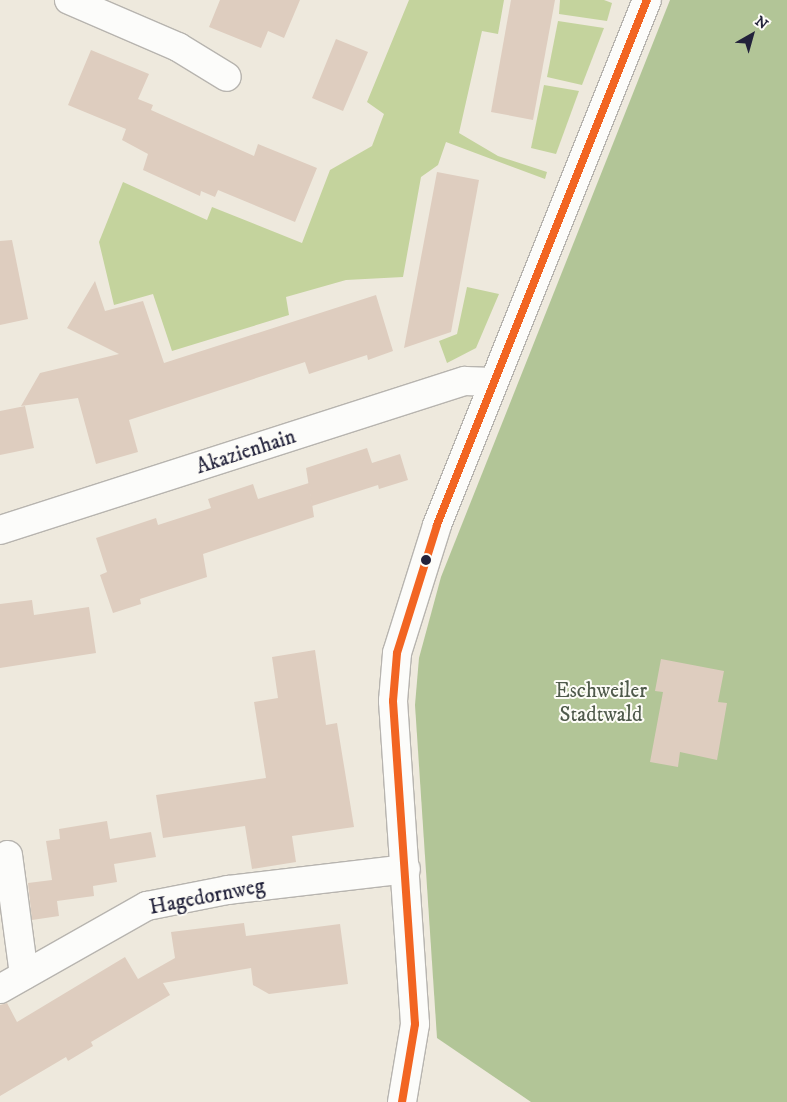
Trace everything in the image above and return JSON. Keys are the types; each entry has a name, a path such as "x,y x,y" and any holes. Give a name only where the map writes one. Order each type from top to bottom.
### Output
{"street":[{"path":"68,0 178,47 227,77"},
{"path":"402,1102 414,1024 406,869 393,701 397,653 420,572 493,382 647,0"},
{"name":"Akazienhain","path":"0,530 465,381 493,382"},
{"path":"8,856 24,975"},
{"name":"Hagedornweg","path":"0,989 147,906 228,890 406,869"}],"green space":[{"path":"409,0 504,0 498,34 482,31 459,133 498,156 547,172 545,179 446,142 438,165 421,177 403,277 346,280 286,297 289,315 172,351 153,294 114,305 99,242 123,182 207,220 212,207 302,243 330,170 372,146 384,114 367,102"},
{"path":"560,0 604,0 612,3 607,21 559,14"},
{"name":"Eschweiler Stadtwald","path":"670,0 787,0 787,1102 531,1102 437,1038 415,705 419,658 441,577"},
{"path":"558,21 604,28 582,85 547,77"},
{"path":"544,85 579,91 556,154 531,148"},
{"path":"467,287 499,294 476,348 447,363 439,341 457,334"}],"building":[{"path":"220,0 300,0 284,38 268,31 261,48 209,27"},
{"path":"511,0 555,0 533,120 491,112"},
{"path":"336,39 368,52 343,111 312,98"},
{"path":"91,50 149,74 138,99 153,105 151,110 254,156 258,144 317,168 295,222 218,190 215,197 201,191 200,196 143,170 148,154 122,140 126,129 68,105"},
{"path":"437,172 479,180 451,332 404,348"},
{"path":"12,240 28,319 0,325 0,241"},
{"path":"95,281 105,311 143,301 164,363 376,295 393,351 368,360 367,355 309,374 305,362 129,420 138,452 96,464 78,398 21,406 40,373 119,354 67,328"},
{"path":"25,406 34,448 0,455 0,411"},
{"path":"367,448 372,463 400,454 408,480 379,489 378,485 312,506 306,468"},
{"path":"309,483 314,517 203,554 207,577 140,599 141,604 113,613 100,575 107,572 96,538 156,518 158,525 211,508 208,499 253,484 258,499"},
{"path":"32,600 34,615 89,607 96,653 0,668 0,604"},
{"path":"315,650 326,725 337,723 354,827 292,836 296,862 252,869 245,826 163,838 156,795 266,778 254,702 278,698 272,657"},
{"path":"661,659 724,671 718,702 727,703 717,760 680,752 678,767 650,762 663,692 655,691"},
{"path":"107,821 110,839 151,832 156,857 114,864 117,882 93,886 94,896 57,901 59,916 32,920 28,883 52,880 46,841 60,839 59,829"},
{"path":"244,923 246,936 340,924 348,984 269,994 253,985 251,968 163,983 170,995 91,1042 93,1046 68,1061 66,1057 0,1096 0,1005 7,1003 17,1022 125,957 138,979 175,958 171,932"}],"transit line":[{"path":"402,1102 415,1024 393,701 397,653 437,525 647,0"}]}
